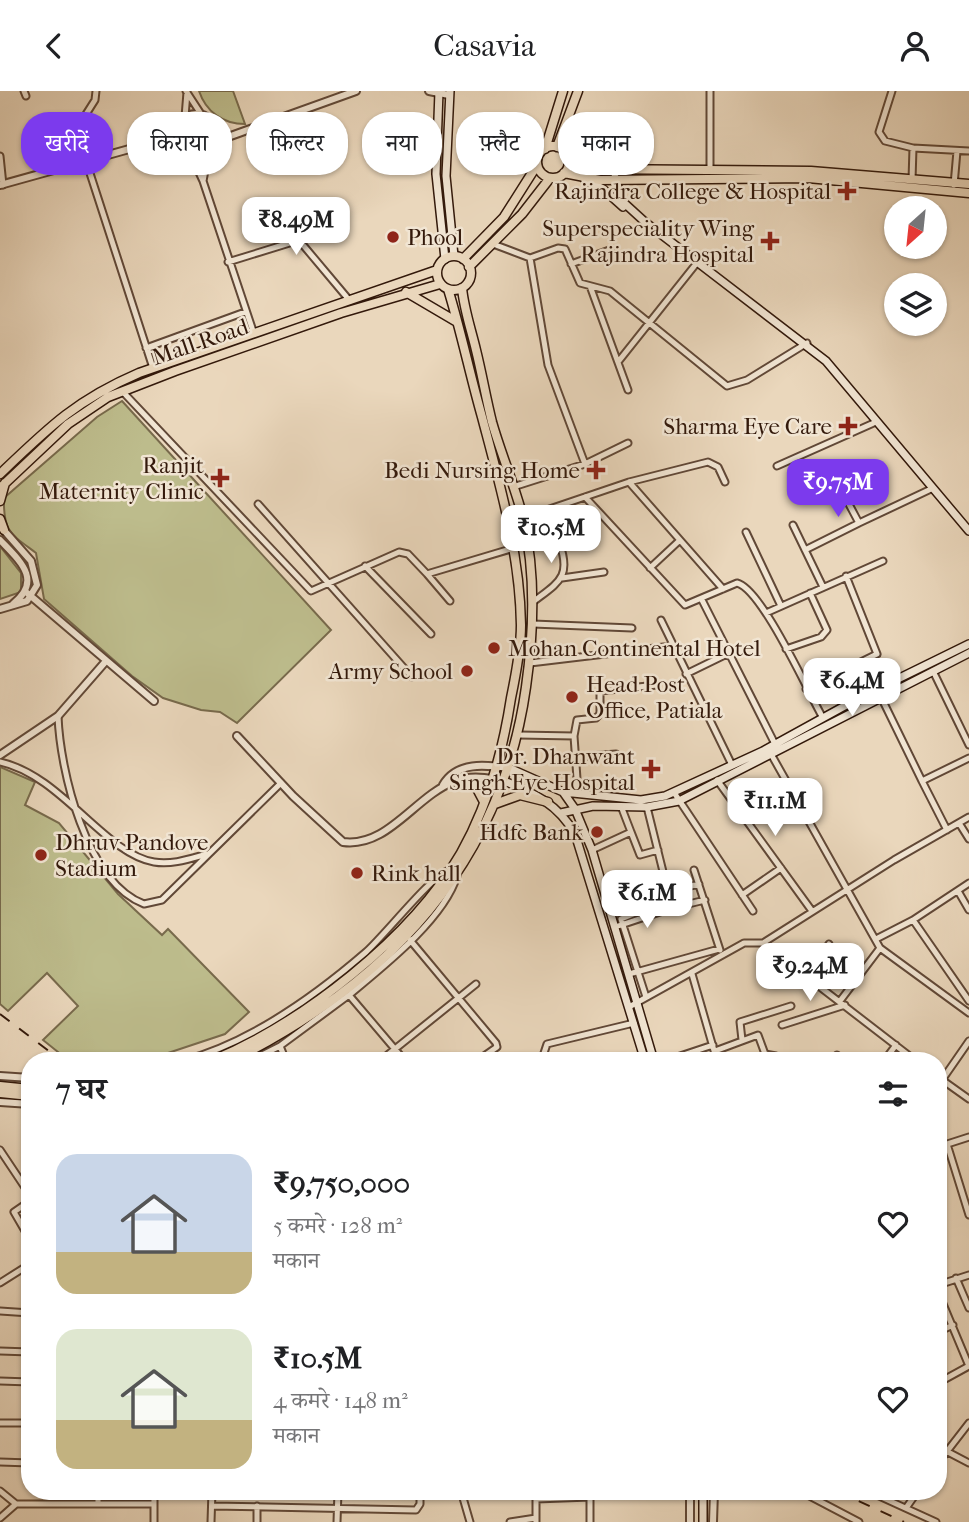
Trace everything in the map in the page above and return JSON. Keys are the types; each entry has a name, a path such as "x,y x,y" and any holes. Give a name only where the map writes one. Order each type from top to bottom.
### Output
{"main road":[{"path":"557,147 545,149 563,91"},
{"path":"571,112 578,91"},
{"path":"247,1052 276,1036 344,989 389,952 478,842 509,768 519,735 533,624 525,533 523,518 492,421 462,288 470,276 458,260 436,174 439,92"},
{"path":"450,93 446,176 458,260"},
{"path":"654,169 811,171 912,180 969,193"},
{"path":"544,174 550,177"},
{"path":"458,260 504,217 531,175"},
{"path":"453,873 484,803 495,766 507,722 520,639 514,548 457,322 437,270 493,244 522,214 550,177 558,175"},
{"path":"570,175 585,180 633,212 782,329 807,343 855,393 931,489 969,531"},
{"path":"615,175 618,195 633,212"},
{"path":"585,180 808,178 954,188 969,184"},
{"name":"Mall Road","path":"0,474 48,427 101,390 153,368 437,270"},
{"name":"Mall Road","path":"2,485 68,424 122,391 406,292 444,286 462,288"},
{"path":"406,292 457,322"},
{"path":"0,501 2,485"},
{"path":"0,519 2,528"},
{"path":"561,813 575,809 647,807 718,780 771,754 823,718 969,643"},
{"path":"509,768 563,792 641,800 677,797 723,769 881,697 969,653"},
{"path":"456,781 475,785 484,803"},
{"path":"504,781 548,802 561,813 575,834 642,1052"},
{"path":"563,792 575,809 592,850 610,909 619,926 629,974 651,1052"},
{"path":"495,804 520,796 548,802"},
{"path":"228,1052 344,989"},
{"path":"0,1086 21,1088"},
{"path":"0,1093 21,1095"},
{"path":"702,1522 703,1500"}],"street":[{"path":"87,112 95,100 96,91"},
{"path":"232,134 353,91"},
{"path":"429,91 450,93"},
{"path":"710,91 710,168"},
{"path":"882,91 892,93 880,125 880,137 913,148 969,151"},
{"path":"187,92 200,112"},
{"path":"185,112 187,92"},
{"path":"912,180 913,148"},
{"path":"954,188 957,151"},
{"path":"0,156 2,185 35,175"},
{"path":"89,175 153,368"},
{"path":"200,175 254,334"},
{"path":"203,181 204,175"},
{"path":"228,262 296,241 303,245 350,301"},
{"path":"493,244 530,258 562,247 567,251 578,281 610,291 724,384 733,387 807,343"},
{"path":"571,264 612,249"},
{"path":"530,258 548,365 585,464"},
{"path":"618,362 696,264"},
{"path":"590,286 628,390"},
{"path":"146,348 245,312"},
{"path":"122,391 307,588 314,591 401,551 427,574 450,601"},
{"path":"777,466 876,422"},
{"path":"513,487 585,464 628,443"},
{"path":"523,518 629,482 708,462 718,467 725,482"},
{"path":"834,476 859,523"},
{"path":"629,482 723,589"},
{"path":"805,550 931,489"},
{"path":"585,497 681,603 688,605 737,583 742,584 766,613 823,718"},
{"path":"258,504 412,677"},
{"path":"793,525 822,587"},
{"path":"0,609 29,594 37,585 35,569 26,552 2,528"},
{"path":"746,531 781,606"},
{"path":"525,533 550,536 559,542 565,568 562,578"},
{"path":"0,540 26,572 29,594 154,701"},
{"path":"650,568 680,540"},
{"path":"427,574 514,548"},
{"path":"766,613 883,561"},
{"path":"365,566 431,634"},
{"path":"533,602 562,578 604,572"},
{"path":"806,689 877,654 846,576"},
{"path":"786,649 821,637 827,630 810,593"},
{"path":"702,600 775,744"},
{"path":"661,620 732,765"},
{"path":"533,624 632,628"},
{"path":"530,663 672,646"},
{"path":"686,674 729,653"},
{"path":"0,755 58,716 106,661"},
{"path":"933,671 969,745"},
{"path":"579,793 574,724 577,720 596,718 600,714 600,691 657,685"},
{"path":"881,697 947,830"},
{"path":"58,716 61,762 72,803 102,868 144,905 162,900 281,783"},
{"path":"519,735 575,737"},
{"path":"237,736 281,783 343,842 368,842 443,787 456,781 504,781"},
{"path":"576,757 616,754"},
{"path":"771,754 880,948 969,1013"},
{"path":"922,781 969,758"},
{"path":"0,762 22,769 72,803 139,858 176,863 210,853"},
{"path":"443,787 447,779 462,768 509,768"},
{"path":"718,780 812,911"},
{"path":"677,797 752,911"},
{"path":"621,806 639,855 658,850"},
{"path":"647,807 672,908"},
{"path":"629,1007 744,943 763,943 847,889 969,817"},
{"path":"959,823 969,839"},
{"path":"592,850 631,832"},
{"path":"742,895 781,869"},
{"path":"694,870 722,956"},
{"path":"211,1052 280,1016 366,952 407,912 438,874 453,873 444,901 410,940 344,989 280,1046 268,1052"},
{"path":"876,939 913,921 969,883"},
{"path":"668,892 699,884"},
{"path":"957,891 969,910"},
{"path":"610,909 656,893 662,895 660,904 622,916 619,926 646,997"},
{"path":"619,926 705,900"},
{"path":"913,921 969,1001"},
{"path":"410,940 498,1046 490,1052"},
{"path":"763,943 905,1052"},
{"path":"808,976 829,944"},
{"path":"839,1001 880,948"},
{"path":"629,974 719,949"},
{"path":"692,974 715,1052"},
{"path":"392,1052 476,984"},
{"path":"344,989 398,1052"},
{"path":"782,1025 845,1005"},
{"path":"742,1040 740,1022 791,1006"},
{"path":"544,1052 547,1044 634,1023"},
{"path":"699,1052 758,1035 764,1052"},
{"path":"947,1069 969,1041"},
{"path":"891,1052 896,1045"},
{"path":"280,1046 282,1052"},
{"path":"0,1076 21,1077"},
{"path":"947,1083 969,1099"},
{"path":"0,1102 21,1103"},
{"path":"969,1137 947,1144 969,1215"},
{"path":"0,1150 21,1182"},
{"path":"21,1206 15,1210 21,1223"},
{"path":"0,1283 21,1270"},
{"path":"947,1282 969,1275"},
{"path":"956,1278 969,1308"},
{"path":"0,1311 21,1312"},
{"path":"947,1312 969,1366 947,1378"},
{"path":"947,1328 953,1325"},
{"path":"0,1351 21,1352"},
{"path":"0,1381 21,1382"},
{"path":"0,1423 21,1423"},
{"path":"947,1450 969,1423"},
{"path":"947,1452 969,1463"},
{"path":"0,1462 21,1463"},
{"path":"0,1491 16,1504 154,1504"},
{"path":"154,1500 154,1522"},
{"path":"211,1522 212,1500"},
{"path":"337,1522 338,1500"},
{"path":"212,1506 416,1510 420,1507 420,1500"},
{"path":"464,1500 470,1522"},
{"path":"510,1522 537,1521 538,1500"},
{"path":"590,1500 590,1522"},
{"path":"690,1500 690,1522"},
{"path":"713,1522 714,1500"},
{"path":"817,1500 859,1522"},
{"path":"886,1500 936,1522"},
{"path":"906,1509 912,1500"},
{"path":"0,1518 16,1504"},
{"path":"257,1506 257,1522"}],"shaded area":[{"path":"199,91 233,91 245,124 232,122 232,112 212,112"},
{"path":"122,401 331,630 237,723 220,712 201,710 163,698 132,676 44,599 36,553 15,536 7,525 4,498 97,417"},
{"path":"0,546 21,573 21,592 0,599"},
{"path":"0,767 35,782 25,805 59,823 118,894 162,935 168,929 249,1012 225,1034 171,1052 58,1052 43,1040 78,1006 47,973 8,1011 0,1004"}],"railway":[{"path":"0,1014 50,1052"},
{"path":"856,1500 904,1522"}],"place":[{"name":"Rajindra College & Hospital","path":"847,191"},
{"name":"Phool","path":"393,237"},
{"name":"Superspeciality Wing Rajindra Hospital","path":"770,241"},
{"name":"Sharma Eye Care","path":"848,426"},
{"name":"Bedi Nursing Home","path":"596,470"},
{"name":"Ranjit Maternity Clinic","path":"220,478"},
{"name":"Mohan Continental Hotel","path":"494,648"},
{"name":"Army School","path":"467,671"},
{"name":"Head Post Office, Patiala","path":"572,697"},
{"name":"Dr. Dhanwant Singh Eye Hospital","path":"651,769"},
{"name":"Hdfc Bank","path":"597,832"},
{"name":"Dhruv Pandove Stadium","path":"41,855"},
{"name":"Rink hall","path":"357,873"}]}
